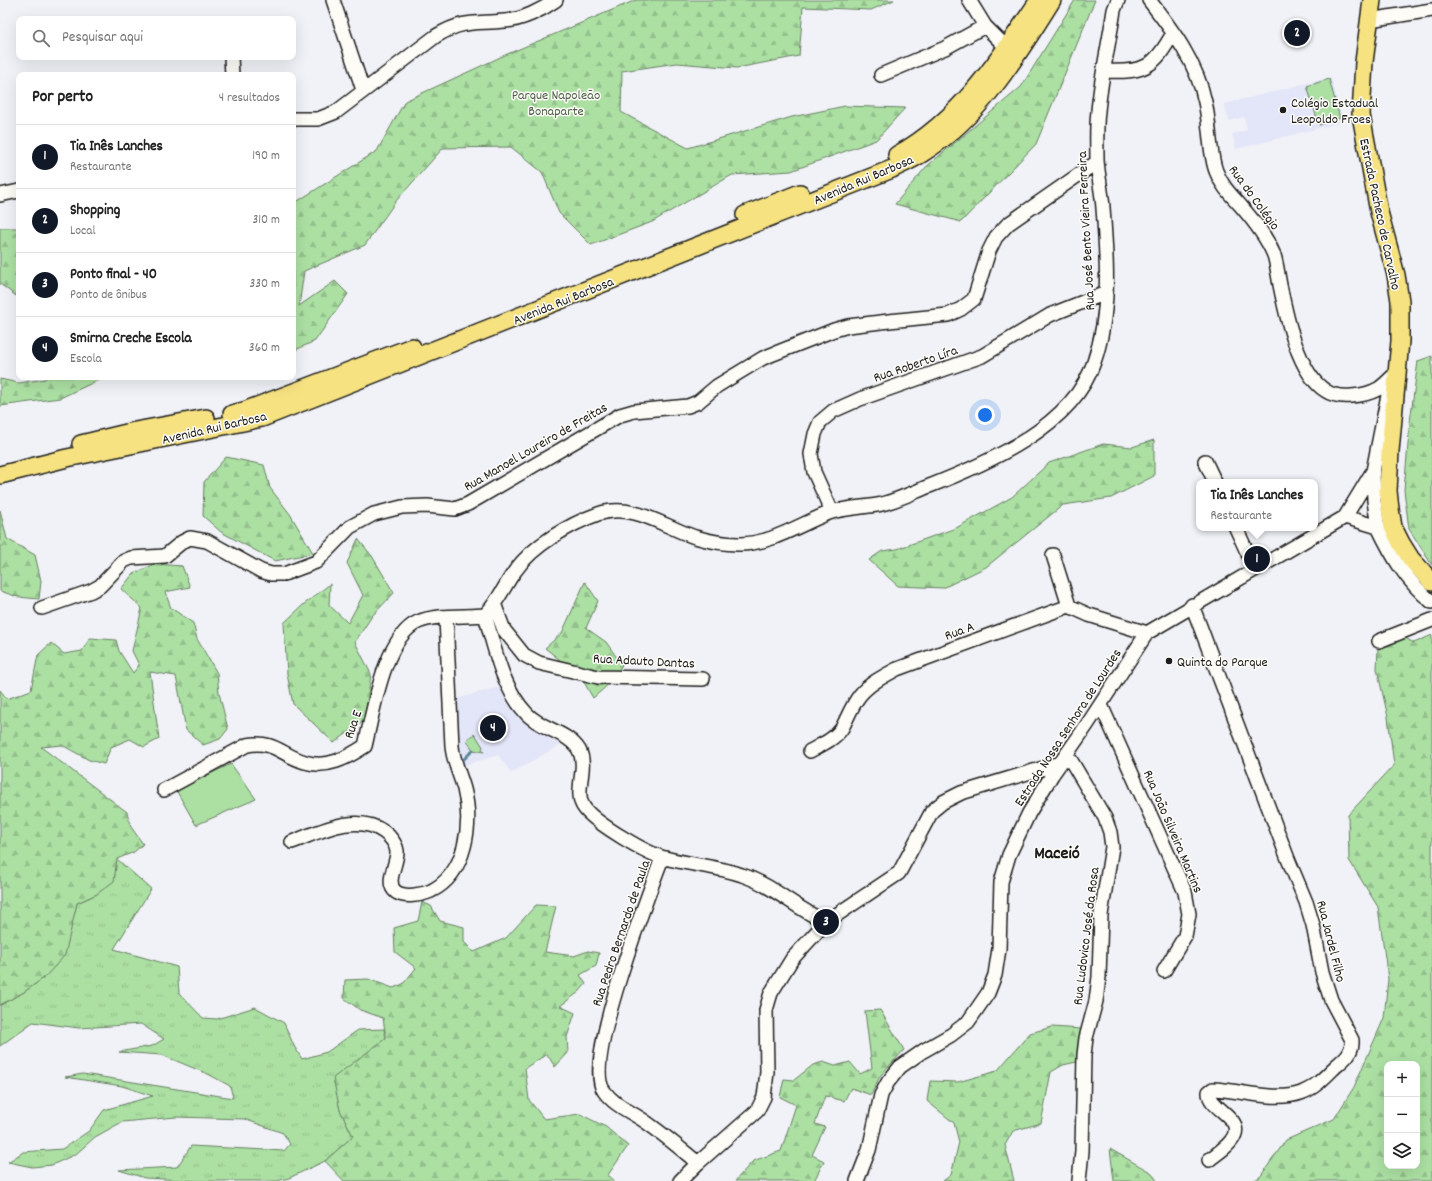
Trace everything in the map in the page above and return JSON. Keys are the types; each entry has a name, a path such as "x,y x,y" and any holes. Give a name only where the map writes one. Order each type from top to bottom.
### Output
{"main road":[{"name":"Avenida Rui Barbosa","path":"0,465 135,430 244,412 543,298 775,202 853,175 898,154 932,131 954,113 995,64 1039,0"},
{"name":"Avenida Rui Barbosa","path":"0,475 67,458 262,418 892,169 924,152 971,112 998,82 1017,56 1052,0"},
{"name":"Estrada Pacheco de Carvalho","path":"1372,0 1364,62 1361,115 1379,212 1396,275 1400,301 1399,355 1388,491 1393,527 1411,559 1432,582"}],"street":[{"path":"332,0 363,90"},
{"path":"296,119 318,119 336,112 436,36 451,28 471,22 505,21 521,18 556,0"},
{"path":"969,0 985,26 1006,47"},
{"name":"Rua José Bento Vieira Ferreira","path":"485,615 495,606 515,570 531,553 555,535 599,514 614,511 629,511 695,537 740,544 773,538 832,512 883,504 946,480 995,458 1051,422 1074,401 1087,381 1102,334 1106,314 1103,206 1097,162 1098,112 1114,10 1118,0"},
{"name":"Rua do Colégio","path":"1149,0 1173,33 1199,77 1206,104 1216,171 1224,186 1259,228 1269,246 1276,263 1292,332 1307,369 1326,391 1338,395 1356,395 1369,392 1379,388 1392,377"},
{"path":"1369,20 1432,10"},
{"path":"881,75 938,52 985,26"},
{"path":"1104,71 1138,70 1150,64 1160,56 1173,33"},
{"path":"231,60 232,72"},
{"name":"Rua Manoel Loureiro de Freitas","path":"42,608 91,591 100,586 124,561 131,558 165,556 182,542 190,538 207,541 261,571 271,574 284,574 316,562 350,527 374,514 402,507 427,506 455,509 468,504 620,415 688,406 698,402 717,386 763,358 834,330 855,325 948,315 961,310 974,299 989,251 996,237 1008,224 1097,162"},
{"path":"0,195 16,192"},
{"name":"Rua Roberto Líra","path":"832,512 814,472 811,454 815,434 820,422 833,411 860,399 982,356 1050,315 1106,293"},
{"path":"1399,355 1392,377 1373,471 1374,501 1378,527 1390,552 1405,576 1419,592 1432,602"},
{"path":"1205,461 1214,479"},
{"path":"1373,471 1345,517 1378,527"},
{"name":"Estrada Nossa Senhora de Lourdes","path":"857,1181 868,1150 881,1095 888,1082 900,1067 923,1051 951,1035 968,1022 988,993 995,975 999,949 1001,882 1009,855 1029,813 1147,633 1192,605 1345,517"},
{"path":"1237,531 1256,569"},
{"path":"1053,556 1069,606 1089,615 1147,633"},
{"name":"Rua Jardel Filho","path":"1192,605 1288,859 1306,902 1313,924 1322,972 1331,1000 1352,1040 1352,1047 1346,1057 1315,1086 1302,1093 1280,1096 1212,1089 1209,1092 1210,1099 1233,1121 1235,1131 1230,1142 1209,1160"},
{"name":"Rua Adauto Dantas","path":"495,606 504,630 524,655 539,663 598,677 703,679"},
{"name":"Rua A","path":"810,751 832,739 841,729 856,701 875,681 897,669 1069,606"},
{"path":"485,615 508,687 527,714 568,740 578,750 582,760 580,786 584,808 619,836 662,858 741,874 766,885 799,908 826,922"},
{"name":"Rua E","path":"164,790 247,745 260,743 273,746 305,762 326,764 346,759 364,746 382,673 392,650 403,634 417,622 435,617 446,618 485,615"},
{"path":"292,842 340,825 364,824 378,827 388,834 394,843 396,851 395,865 390,880 395,892 405,895 424,894 439,887 449,878 462,854 466,840 467,807 464,790 453,759 446,618"},
{"path":"1379,641 1432,620"},
{"name":"Rua João Silveira Martins","path":"1101,704 1185,892 1189,914 1185,936 1164,970"},
{"path":"680,1181 698,1163 757,1111 764,1097 767,1072 766,1010 771,993 792,959 826,922 899,873 932,811 943,802 960,793 1064,758"},
{"name":"Rua Ludovico José da Rosa","path":"1064,758 1105,818 1110,832 1112,847 1101,915 1099,977 1096,1001 1086,1038 1084,1055 1082,1151 1079,1181"},
{"name":"Rua Pedro Bernardo de Paula","path":"662,858 616,984 609,1012 599,1074 603,1090 622,1107 649,1124 698,1163"}],"shaded area":[{"name":"Colégio Estadual Leopoldo Froes","path":"1331,77 1343,122 1236,149 1232,134 1247,130 1244,117 1229,121 1224,104"},
{"path":"499,687 527,724 562,744 511,773 498,755 465,765 453,765 452,700"}],"green space":[{"name":"Parque Napoleão Bonaparte","path":"636,0 894,0 871,10 803,7 799,56 737,68 677,63 622,71 621,112 688,148 792,117 845,106 905,108 876,140 791,171 732,175 652,222 591,245 559,213 542,172 511,147 443,148 396,201 365,245 304,271 299,306 335,281 348,294 315,341 296,350 296,202 377,151 405,101 505,55"},
{"path":"1075,0 1095,0 1036,144 961,222 895,204 926,167 1021,87"},
{"path":"1329,79 1340,118 1319,125 1307,86"},
{"path":"0,228 16,228 16,296 0,284"},
{"path":"1432,356 1432,565 1409,529 1404,490 1410,422 1418,361"},
{"path":"0,379 19,383 38,380 99,380 60,398 0,406"},
{"path":"1154,440 1154,476 1111,498 1063,505 986,567 943,588 898,586 869,560 882,551 897,549 956,528 1012,497 1049,463 1103,444 1132,447"},
{"path":"226,457 264,465 270,488 290,514 313,553 275,561 221,532 203,516 204,482"},
{"path":"0,510 7,539 35,555 41,581 39,599 18,597 0,591"},
{"path":"358,539 372,556 394,593 372,616 355,642 371,674 365,720 334,743 293,704 287,674 284,623 303,605 330,584 329,605 348,623 363,595 347,563"},
{"path":"155,564 182,566 190,587 165,592 171,608 193,623 197,639 217,673 219,693 228,729 220,739 203,745 186,730 176,676 150,672 159,739 144,747 130,739 111,747 104,764 89,760 62,745 41,747 127,812 131,827 143,844 134,852 117,859 114,881 97,894 77,903 65,955 45,977 24,992 0,1005 0,690 7,699 31,690 38,655 51,643 64,654 82,651 90,638 116,640 119,651 133,673 139,665 132,651 142,608 121,589 133,574"},
{"path":"585,582 598,601 586,628 606,642 622,665 609,684 593,698 581,677 545,648 562,633"},
{"path":"1432,635 1432,1181 1253,1181 1260,1177 1286,1140 1334,1119 1354,1087 1384,1018 1388,979 1378,907 1349,860 1348,815 1394,765 1388,717 1377,669 1378,649 1402,636 1414,643"},
{"path":"475,734 483,747 482,749 484,752 473,750 467,741 468,738"},
{"path":"231,764 256,799 196,825 176,790"},
{"path":"117,859 151,889 114,949 177,967 179,993 203,1018 217,1019 255,1007 284,1023 294,1046 302,1059 327,1052 358,1030 384,1029 386,1038 363,1057 340,1110 353,1136 325,1161 289,1178 277,1181 201,1181 145,1178 119,1170 177,1167 191,1146 284,1151 290,1144 283,1133 244,1119 176,1117 122,1122 95,1137 76,1154 52,1165 32,1167 8,1162 23,1152 62,1149 89,1131 104,1110 153,1096 122,1086 65,1077 83,1074 233,1098 230,1086 208,1074 162,1055 119,1052 152,1046 164,1039 141,1024 79,1028 33,1022 0,1046 0,1005 24,992 45,977 71,925 77,903 97,894"},
{"path":"422,902 431,906 440,921 464,927 464,942 474,952 506,938 536,905 556,906 545,952 574,956 588,951 599,953 596,966 580,975 586,984 579,992 560,1006 575,1013 567,1037 568,1053 555,1067 547,1054 525,1068 529,1100 544,1119 580,1114 606,1127 628,1146 608,1175 615,1181 344,1181 325,1161 353,1136 340,1110 333,1078 386,1038 383,1018 360,1010 344,998 345,980 368,979 393,988 403,984 416,968 395,952 394,928 418,921"},
{"path":"880,1010 904,1050 880,1076 871,1095 851,1088 844,1101 825,1096 815,1124 825,1127 812,1155 824,1161 814,1181 735,1181 753,1161 781,1151 796,1105 780,1097 784,1079 794,1080 813,1065 823,1062 835,1066 850,1062 860,1074 872,1068 865,1011"},
{"path":"1052,1027 1081,1029 1081,1061 1063,1065 1051,1072 1041,1123 1013,1131 1005,1145 1014,1181 943,1181 951,1175 959,1142 954,1123 927,1101 930,1081 958,1082 997,1071 1030,1033"},
{"path":"1110,1149 1152,1173 1157,1181 1114,1181"}],"waterway":[{"path":"463,760 473,750"}],"place":[{"name":"Shopping","path":"1297,33"},
{"name":"Colégio Estadual Leopoldo Froes","path":"1283,110"},
{"name":"Tia Inês Lanches","path":"1257,559"},
{"name":"Quinta do Parque","path":"1169,661"},
{"name":"Smirna Creche Escola","path":"493,728"},
{"name":"Ponto final - 40","path":"826,922"}],"district":[{"name":"Maceió","path":"1057,852"}]}
